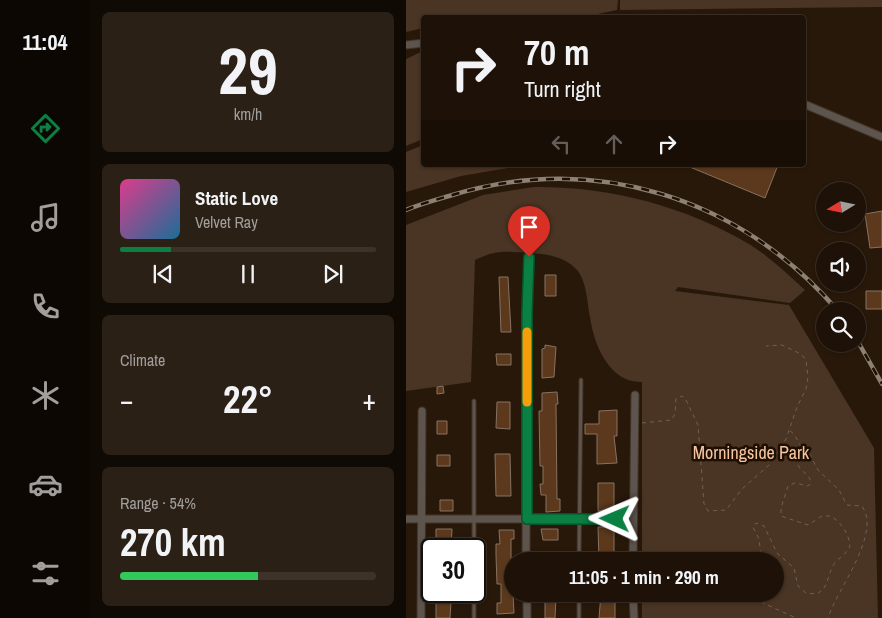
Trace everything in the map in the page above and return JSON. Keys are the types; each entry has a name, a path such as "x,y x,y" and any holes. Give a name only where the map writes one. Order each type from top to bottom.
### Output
{"street":[{"path":"406,46 421,44"},
{"path":"806,105 882,137"},
{"path":"526,552 529,257"},
{"path":"633,552 635,395"},
{"path":"421,618 422,411"},
{"path":"406,519 632,520"},
{"path":"527,602 527,618"},
{"path":"634,602 634,618"}],"lane":[{"path":"579,552 581,380"},
{"path":"474,401 474,538"},
{"path":"579,602 579,618"},
{"path":"474,603 474,618"}],"path":[{"path":"634,423 671,420 675,414 676,399 682,396 685,398 698,425 702,499 708,511 726,510 742,488 761,473 778,454 806,389 808,371 806,360 797,350 776,345 766,346"},
{"path":"789,431 794,434 802,449 808,451 818,470 839,490 848,505 862,506 866,516 860,552 853,570 834,603 828,618"},
{"path":"784,558 792,564 798,586 806,593 816,594 824,589 834,563 845,554 850,546 844,528 830,516 822,516 808,525 781,516 781,508 788,486 795,483 808,486 811,483 810,478 800,470 797,463 798,453 802,449"},
{"path":"761,552 759,539 752,527 756,523 767,530 776,552"},
{"path":"762,602 796,618"}],"green space":[{"path":"406,0 618,0 617,10 593,15 421,15 421,28 406,32"},
{"path":"620,0 882,0 882,7 620,10"},
{"path":"421,52 421,140 406,146 406,59"},
{"path":"421,146 421,167 515,167 461,176 406,192 406,152"},
{"name":"Morningside Park","path":"534,187 562,188 590,190 645,201 699,219 749,244 805,290 790,303 678,287 675,291 789,305 874,448 878,618 642,618 642,602 784,602 784,552 642,552 642,382 631,381 621,376 606,361 595,340 583,280 573,266 562,259 543,254 509,252 490,254 475,260 471,382 406,391 406,225 483,195"}],"building":[{"path":"690,167 777,167 765,198"},
{"path":"882,211 882,247 870,248 866,214"},
{"path":"545,275 556,275 556,296 545,296"},
{"path":"499,277 508,277 511,332 501,332"},
{"path":"882,291 882,309 866,309 866,292"},
{"path":"545,345 556,347 554,377 542,378 542,349 545,348"},
{"path":"496,354 511,354 511,365 497,365"},
{"path":"443,386 444,393 437,394 437,387"},
{"path":"557,392 557,499 560,499 560,511 546,512 546,495 541,495 540,484 543,484 543,466 540,466 539,411 542,411 542,393"},
{"path":"497,402 510,402 510,429 496,428"},
{"path":"617,410 617,436 614,436 617,463 597,464 597,434 585,434 585,424 599,424 599,411"},
{"path":"437,421 447,421 447,434 437,434"},
{"path":"495,454 510,454 511,496 496,496"},
{"path":"437,455 450,455 450,466 437,466"},
{"path":"598,483 614,483 614,511 598,511"},
{"path":"440,500 453,500 453,511 440,511"},
{"path":"598,527 614,527 614,552 599,552"},
{"path":"436,529 452,529 452,538 436,538"},
{"path":"541,529 558,529 558,540 543,540"},
{"path":"499,530 514,530 514,539 511,539 511,552 504,552 504,602 513,602 514,613 497,614 497,603 501,603 501,584 497,584 496,544 500,544"},
{"path":"545,602 556,602 555,618 545,618"},
{"path":"600,602 615,602 615,618 599,618"},
{"path":"436,603 451,603 450,618 436,618"}],"railway":[{"path":"406,210 449,196 503,183 557,179 610,183 661,194 710,213 756,239 799,271 829,302"},
{"path":"864,352 882,384"}],"slow traffic":[{"path":"527,332 527,402"}],"route":[{"path":"529,257 527,314 527,519 615,519"}]}
